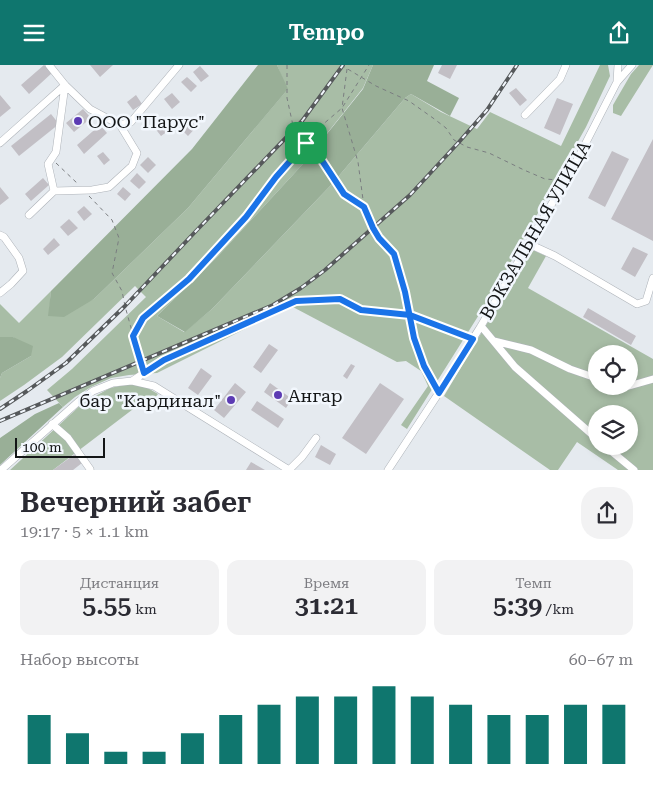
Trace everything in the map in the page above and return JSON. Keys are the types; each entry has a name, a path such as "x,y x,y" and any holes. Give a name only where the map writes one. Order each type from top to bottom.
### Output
{"street":[{"path":"30,215 54,191 110,187 132,167 138,153 120,125 90,109 65,85 49,65"},
{"path":"120,125 131,122 180,65"},
{"path":"525,115 560,79 566,65"},
{"path":"617,82 618,65"},
{"name":"ВОКЗАЛЬНАЯ УЛИЦА","path":"388,470 481,326 529,245 617,82 632,65"},
{"path":"0,143 65,85"},
{"path":"54,191 48,164 56,152 65,85"},
{"path":"0,235 4,237 20,258 23,271 0,293"},
{"path":"529,245 555,256 637,304 646,301 653,278"},
{"path":"132,381 164,360 296,301 340,299 361,310 410,315 473,339"},
{"path":"481,326 515,367 588,431"},
{"path":"493,341 531,350 570,369 588,375"},
{"path":"638,383 653,379"},
{"path":"1,470 52,424 93,391 113,383 132,381 154,386 289,470 302,457 316,438"},
{"path":"52,424 68,438 90,469"},
{"path":"616,455 634,470"}],"path":[{"path":"288,65 287,98 294,129 321,159 344,194 364,207"},
{"path":"341,65 376,86 409,101 446,128 454,140 467,147 489,153 545,179 565,180"},
{"path":"133,336 143,318 189,279 246,217 276,177 321,126 342,108 369,65"},
{"path":"347,69 342,108 358,162 364,207 379,238 394,254 405,292 414,338 424,366 439,393"},
{"path":"52,159 112,220 118,239 112,273 122,291 144,373"}],"green space":[{"path":"258,65 277,65 288,89 188,208 94,299 64,317 48,316 51,291 192,149"},
{"path":"277,65 373,65 363,88 302,165 218,256 157,316 184,332 212,309 332,184 405,98 411,94 441,112 477,129 490,112 561,146 600,65 608,65 610,76 586,127 499,283 407,429 401,425 428,386 421,371 406,361 397,362 291,306 157,373 111,378 91,387 63,407 47,390 72,369 146,297 135,286 62,357 0,401 0,378 2,373 31,356 13,337 0,337 0,304 19,323 51,291 49,316 94,299 188,208 287,90"},
{"path":"373,65 434,65 427,81 459,98 450,116 411,94 405,98 332,184 212,309 185,332 157,316 218,256 302,165 363,89"},
{"path":"639,65 653,65 621,116 613,113 613,105 631,74"},
{"path":"530,251 546,256 528,288 628,345 588,345 588,395 638,395 638,350 653,359 653,470 618,470 596,455 638,455 638,405 588,405 588,450 577,442 558,470 550,470 444,396"},
{"path":"0,337 13,337 33,346 31,356 2,373 0,378"},
{"path":"129,384 146,387 158,394 153,400 145,400 53,470 10,470 83,403 110,388"},
{"path":"59,403 63,407 0,465 0,438 35,414"}],"building":[{"path":"44,65 52,73 29,94 21,85"},
{"path":"90,65 113,65 100,77"},
{"path":"442,65 457,65 450,79 438,73"},
{"path":"200,66 209,76 201,82 193,72"},
{"path":"187,77 197,86 191,92 181,82"},
{"path":"516,88 527,100 520,106 509,93"},
{"path":"172,93 180,102 172,109 164,99"},
{"path":"0,95 11,108 0,117"},
{"path":"136,95 142,104 133,110 127,102"},
{"path":"557,98 573,104 560,135 544,128"},
{"name":"ООО \"Парус\"","path":"83,109 91,118 74,132 66,123"},
{"path":"51,114 59,124 19,156 11,146"},
{"path":"194,118 200,123 188,136 183,131"},
{"path":"161,122 168,131 161,136 154,127"},
{"path":"100,125 107,133 84,154 77,145"},
{"path":"653,139 653,241 611,219"},
{"path":"612,151 629,159 605,207 588,198"},
{"path":"103,152 110,160 104,165 97,156"},
{"path":"148,157 156,165 148,173 140,165"},
{"path":"137,173 146,182 139,189 130,181"},
{"path":"43,178 49,185 31,201 25,194"},
{"path":"0,187 9,198 0,205"},
{"path":"123,187 131,194 125,201 117,194"},
{"path":"84,206 92,214 84,221 77,212"},
{"path":"69,219 78,228 68,236 60,227"},
{"path":"54,238 60,245 48,255 43,249"},
{"path":"633,247 648,254 635,277 621,269"},
{"path":"588,308 636,336 631,345 583,317"},
{"path":"269,344 278,350 261,373 253,367"},
{"path":"351,364 355,366 347,379 343,376"},
{"path":"201,368 212,376 198,395 188,388"},
{"name":"бар \"Кардинал\"","path":"235,383 246,392 224,418 214,410"},
{"name":"Ангар","path":"270,383 292,399 286,408 264,392"},
{"path":"380,383 404,399 366,454 342,438"},
{"path":"257,401 284,419 278,428 251,410"},
{"path":"321,445 336,454 330,465 315,457"},
{"path":"75,454 82,463 73,470 53,470"},
{"path":"251,462 265,470 246,470"}],"railway":[{"path":"0,409 66,363 125,306 302,121 343,65"},
{"path":"0,421 273,305 301,288 325,270 410,195 487,110 517,65"}],"place":[{"name":"ООО \"Парус\"","path":"78,121"},
{"name":"Ангар","path":"278,395"},
{"name":"бар \"Кардинал\"","path":"231,400"}],"route":[{"path":"306,143 276,177 246,217 189,279 143,318 133,336 144,373 164,360 296,301 340,299 361,310 410,315 473,339 439,393 424,366 414,338 410,315 405,292 394,254 379,238 364,207 344,194 321,159 306,143"}]}
